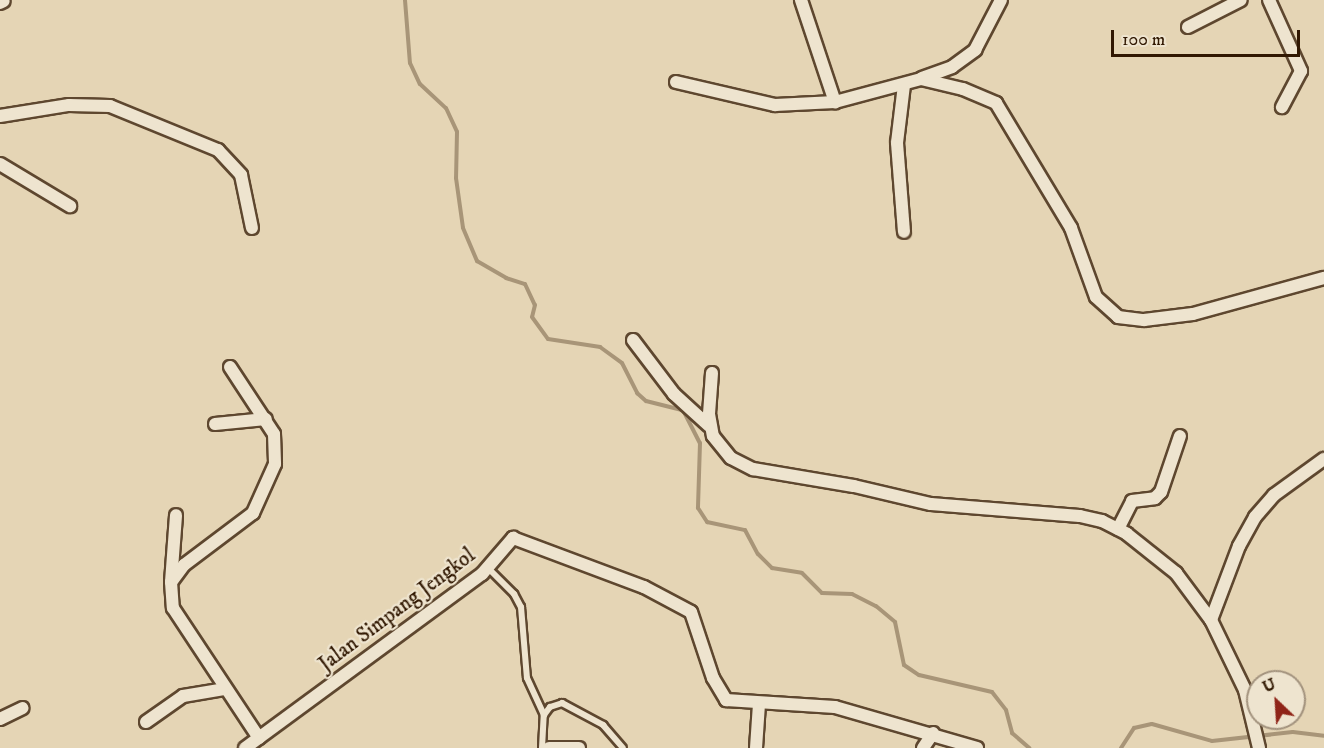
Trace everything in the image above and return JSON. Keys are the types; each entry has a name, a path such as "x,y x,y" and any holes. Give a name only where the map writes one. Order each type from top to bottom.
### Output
{"street":[{"path":"801,0 835,102"},
{"path":"1188,27 1241,0"},
{"path":"1269,0 1301,71 1282,107"},
{"path":"676,82 775,105 835,102 904,85 951,67 975,50 995,2"},
{"path":"921,79 963,89 996,103 1071,228 1096,297 1118,317 1144,320 1193,314 1324,278"},
{"path":"904,85 897,143 904,232"},
{"path":"0,116 69,105 110,106 218,150 241,175 252,228"},
{"path":"0,164 70,206"},
{"path":"633,340 674,394 709,426 717,444 730,458 760,471 854,486 930,504 1080,516 1118,529 1164,561 1212,620 1245,690 1259,748"},
{"path":"171,582 184,565 248,519 263,498 276,454 274,434 230,367"},
{"path":"709,426 712,373"},
{"path":"215,424 266,419"},
{"path":"1118,529 1132,501 1155,498 1161,492 1180,436"},
{"path":"1212,620 1239,546 1255,517 1274,495 1324,459"},
{"path":"176,515 171,582 173,608 259,738"},
{"name":"Jalan Simpang Jengkol","path":"245,748 487,568 513,538 673,601 691,612 718,691 726,700 759,704 835,707 933,733 977,748"},
{"path":"146,722 183,696 225,689"},
{"path":"756,748 759,704"},
{"path":"0,719 23,708"},
{"path":"923,748 933,733"},
{"path":"549,748 579,748"}],"lane":[{"path":"487,568 514,594 521,608 527,678 544,715 542,748"},
{"path":"544,715 556,704 571,705 603,725 623,748"}],"waterway":[{"path":"405,0 410,63 420,84 446,108 457,132 456,178 463,228 477,261 506,278 525,284 535,305 532,317 548,339 600,347 622,363 637,393 646,401 683,410 700,443 698,508 707,522 745,530 758,554 772,568 802,573 822,593 852,594 876,606 895,622 904,665 919,675 992,692 1006,710 1012,733 1029,748"},
{"path":"1121,748 1134,728 1152,724 1212,741 1293,732 1324,736"}]}
